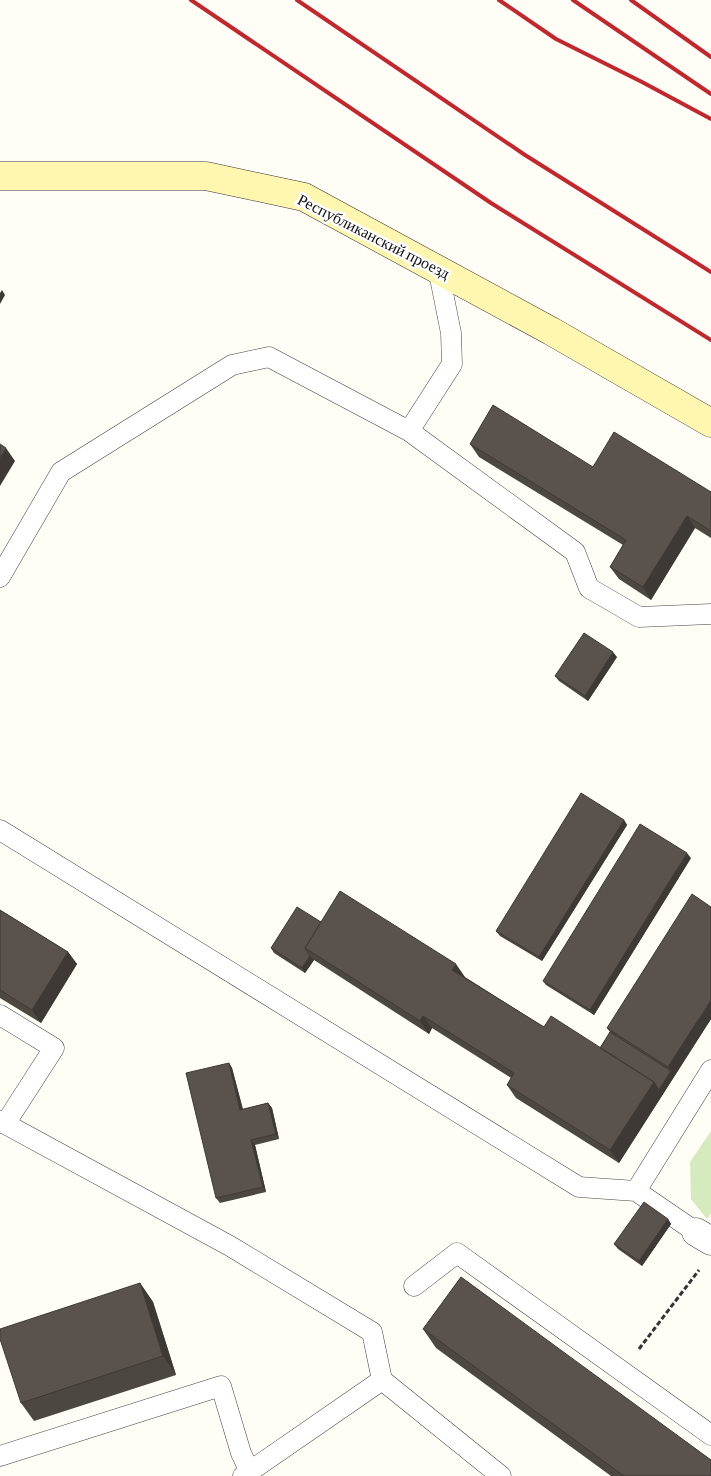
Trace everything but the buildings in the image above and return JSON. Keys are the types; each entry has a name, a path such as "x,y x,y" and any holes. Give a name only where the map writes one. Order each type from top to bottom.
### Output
{"main road":[{"name":"Республиканский проезд","path":"0,176 206,176 304,197 438,268 711,423"}],"lane":[{"path":"409,431 452,364 451,333 438,268"},
{"path":"0,577 61,472 232,365 268,357 409,431 575,552 589,588 639,617 711,614"},
{"path":"0,830 579,1187 636,1191 704,1245"},
{"path":"0,1015 54,1048 3,1123 230,1246 372,1332 382,1380 501,1476"},
{"path":"636,1191 711,1070"},
{"path":"414,1286 457,1252 711,1435"},
{"path":"0,1456 221,1386 246,1474 382,1380"}],"path":[{"path":"622,1371 704,1245"}],"green space":[{"path":"711,1131 711,1213 707,1219 691,1199 690,1162"}],"railway":[{"path":"191,0 491,203 711,340"},
{"path":"297,0 525,155 711,272"},
{"path":"499,0 556,39 711,119"},
{"path":"573,0 711,94"},
{"path":"631,0 711,57"}]}
